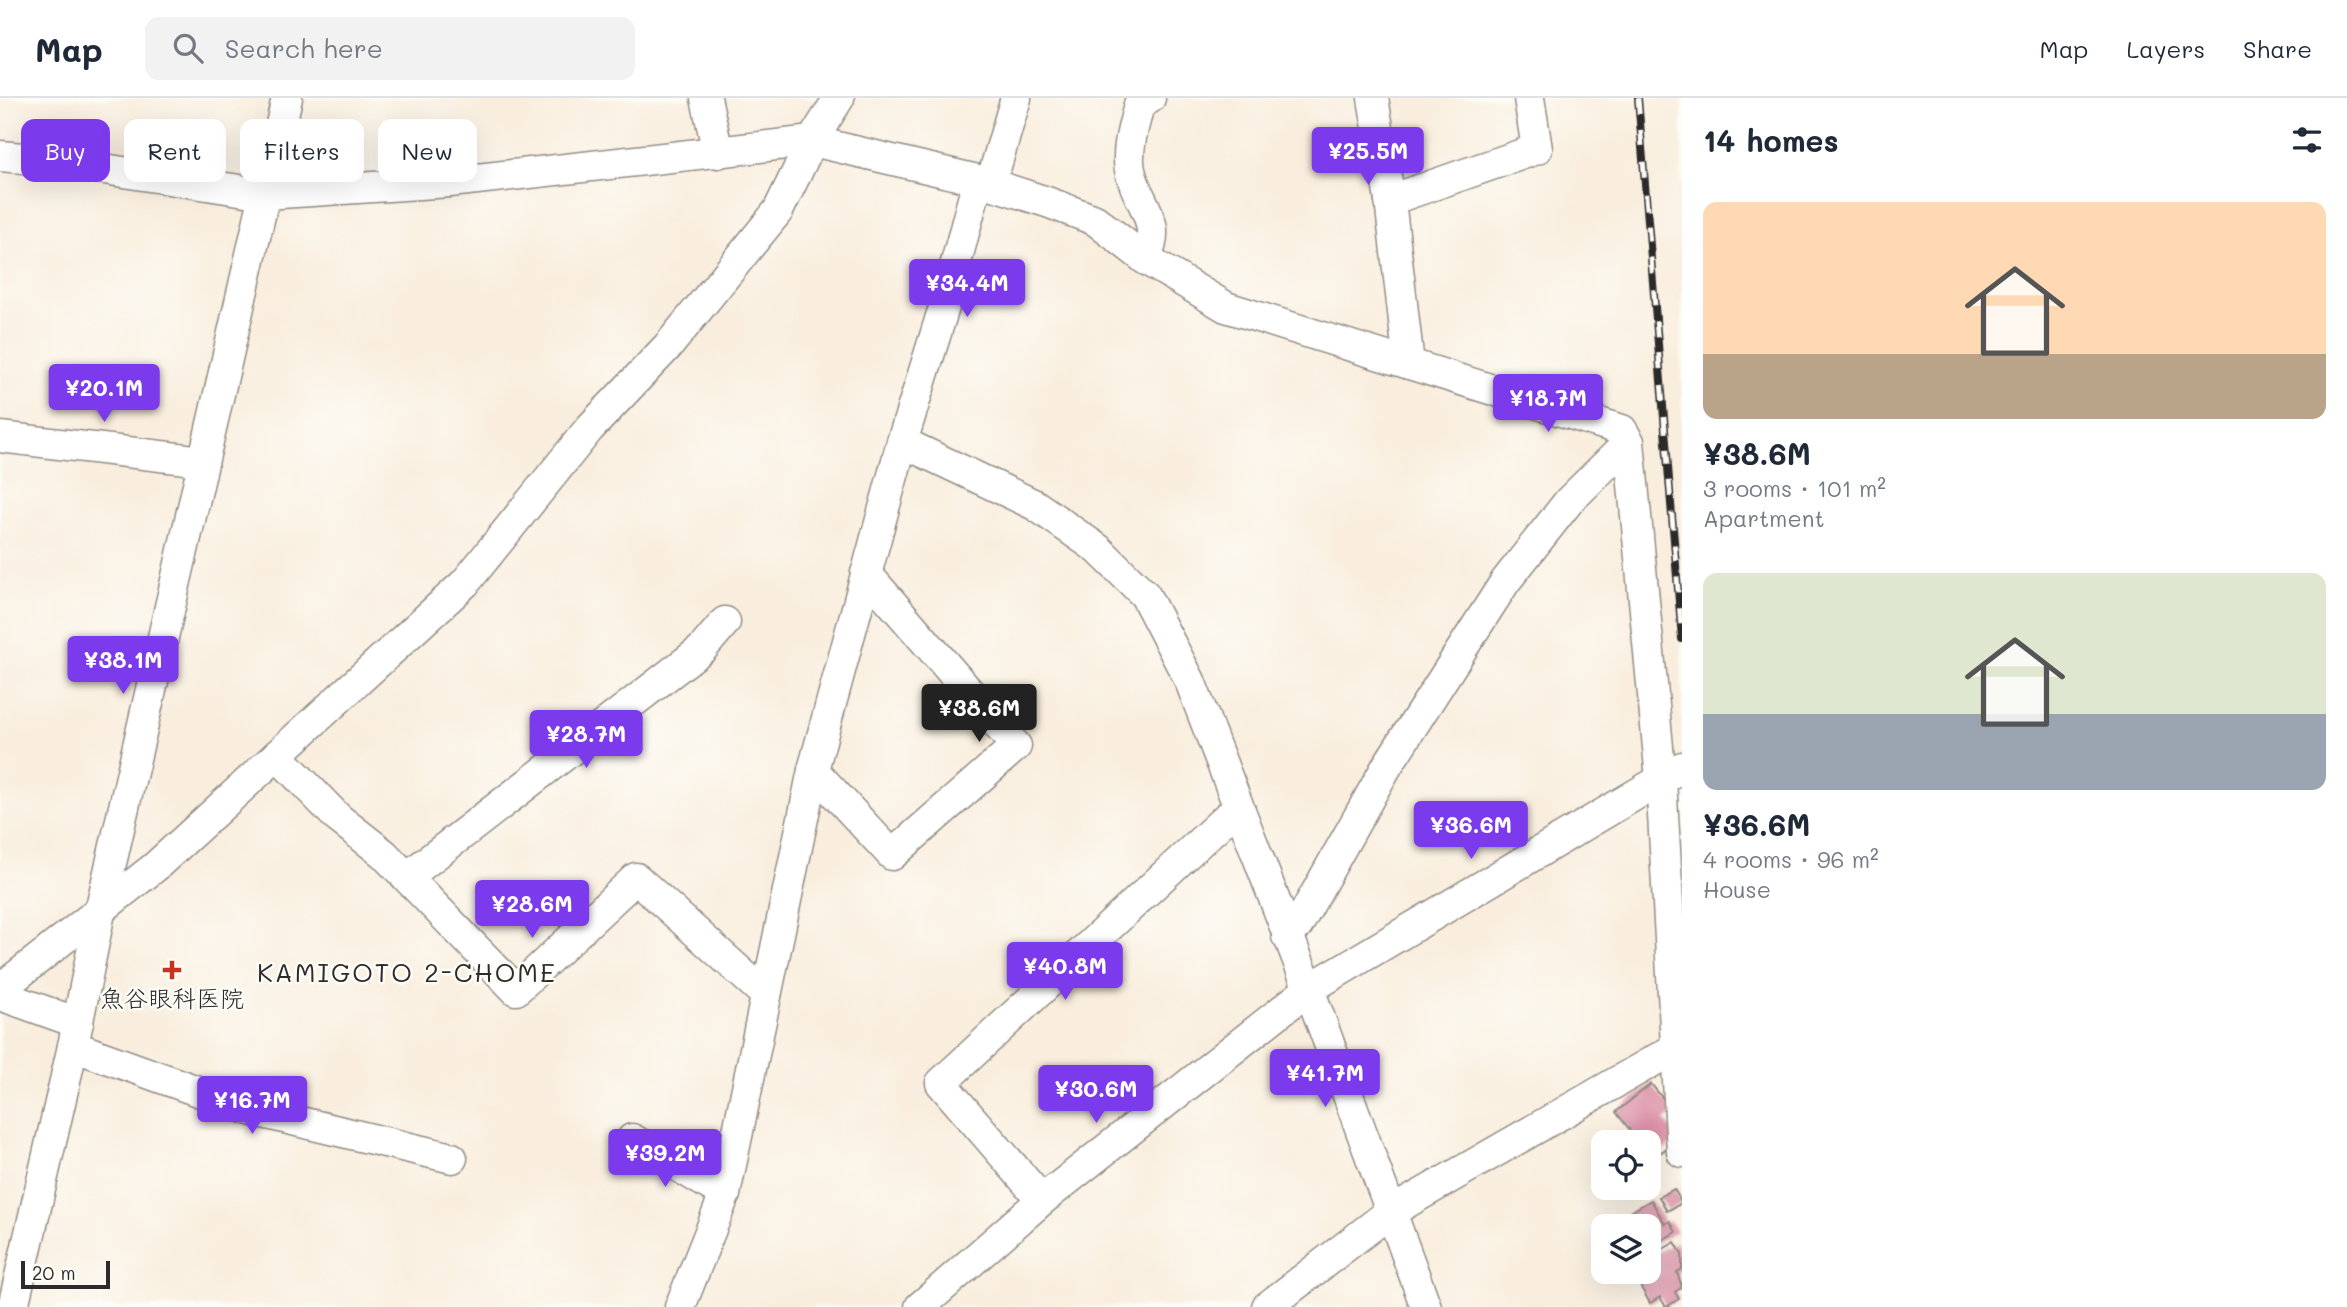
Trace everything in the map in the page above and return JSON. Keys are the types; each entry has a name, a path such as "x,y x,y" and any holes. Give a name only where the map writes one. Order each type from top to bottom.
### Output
{"street":[{"path":"9,1305 76,1035 101,907 287,98"},
{"path":"706,98 718,153"},
{"path":"0,989 155,867 465,583 589,429 669,345 778,211 812,141 839,98"},
{"path":"680,1307 725,1194 813,770 902,442 985,182 1016,98"},
{"path":"1145,259 1153,236 1147,206 1130,171 1132,132 1139,105 1150,98"},
{"path":"1373,98 1390,200 1409,364"},
{"path":"1390,200 1537,149 1529,98"},
{"path":"0,156 46,160 265,194 450,182 812,141 985,182 1095,220 1145,259 1226,307 1622,430 1629,442 1671,773 1674,1049 1682,1152"},
{"path":"0,438 203,461"},
{"path":"902,442 1035,505 1098,549 1144,595 1190,681 1309,989 1389,1213 1426,1307"},
{"path":"1287,936 1298,925 1387,766 1505,582 1569,501 1629,442"},
{"path":"813,770 892,855 1016,746 866,573"},
{"path":"407,877 702,649 725,622"},
{"path":"277,755 338,818 407,877 516,990 636,878 766,995"},
{"path":"920,1307 1042,1200 1309,989 1671,773"},
{"path":"1042,1200 941,1083 1227,817 1240,811"},
{"path":"0,995 76,1035 250,1110 452,1158"},
{"path":"1266,1307 1389,1213 1674,1049"},
{"path":"632,1139 725,1194"}],"building":[{"path":"1651,1084 1675,1113 1665,1120 1674,1132 1676,1141 1661,1152 1661,1130 1630,1130 1616,1112"},
{"path":"1674,1189 1682,1203 1667,1211 1661,1196"},
{"path":"1651,1200 1659,1214 1627,1214"},
{"path":"1661,1217 1665,1224 1670,1221 1676,1232 1661,1241"},
{"path":"1675,1242 1682,1254 1682,1269 1677,1272 1682,1287 1675,1292 1679,1299 1666,1307 1660,1297 1650,1303 1639,1284 1661,1284 1661,1250"}],"railway":[{"path":"1638,98 1682,639"}],"place":[{"name":"魚谷眼科医院","path":"172,970"}],"district":[{"name":"KAMIGOTO 2-CHOME","path":"407,972"}]}
